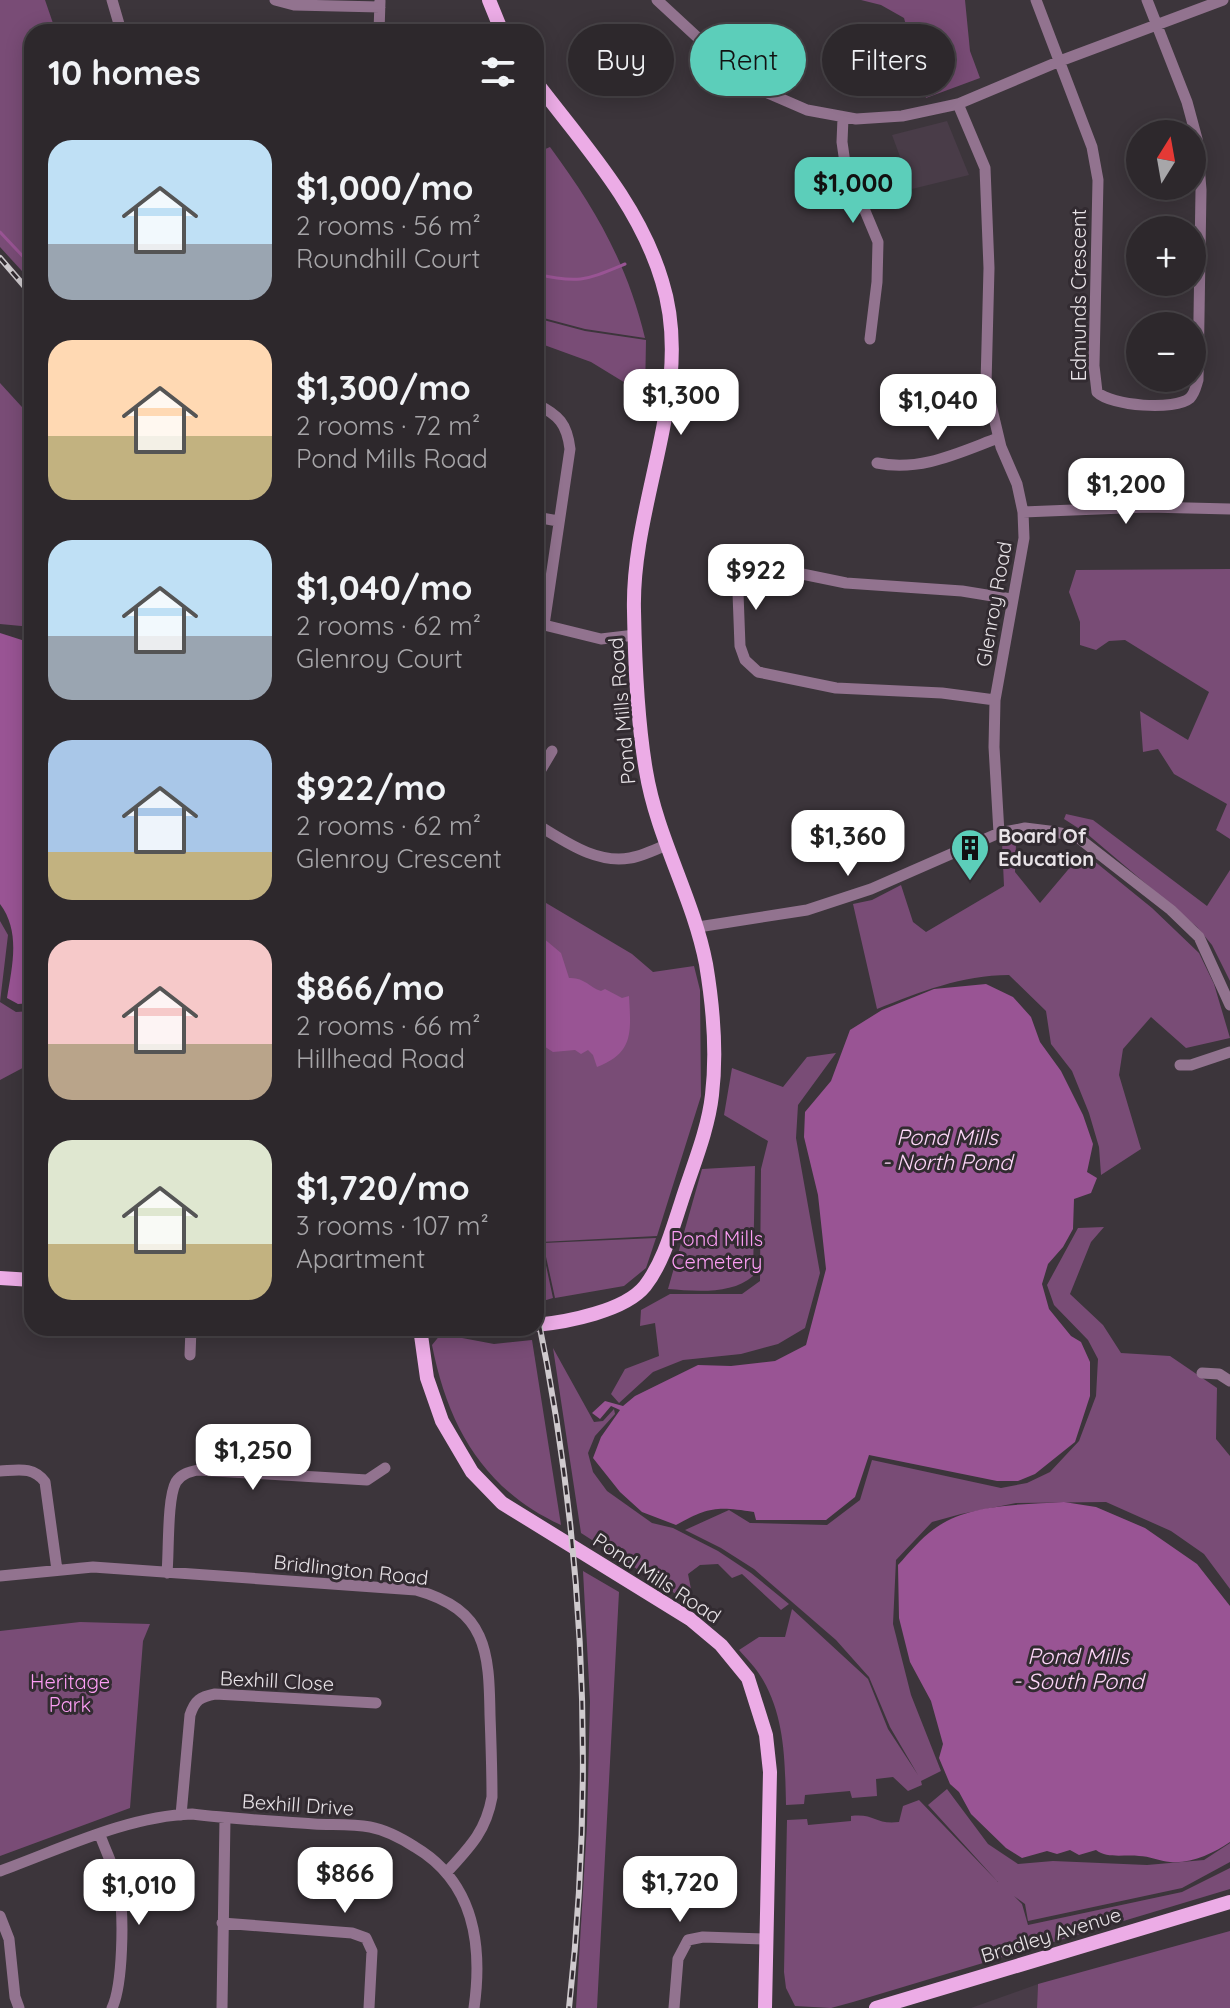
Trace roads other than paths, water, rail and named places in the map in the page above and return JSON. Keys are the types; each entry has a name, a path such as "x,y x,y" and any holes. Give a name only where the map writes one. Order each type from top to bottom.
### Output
{"main road":[{"path":"489,0 499,24"},
{"name":"Pond Mills Road","path":"544,92 624,196 663,282 669,313 669,400 639,545 635,635 645,771 666,845 698,927 713,1029 712,1097 697,1154 659,1262 644,1288 611,1309 544,1324"},
{"path":"0,1278 24,1280"},
{"name":"Pond Mills Road","path":"421,1336 427,1378 442,1421 472,1472 502,1503 690,1619 721,1645 748,1678 766,1735 770,1772 765,2008"},
{"name":"Bradley Avenue","path":"883,2007 1230,1902"}],"street":[{"path":"112,0 119,24"},
{"path":"275,0 322,7 380,4 379,24"},
{"path":"657,0 723,61 761,90 807,110 843,118 902,116 958,104 1060,61 1223,0"},
{"path":"1036,0 1060,61"},
{"path":"1147,0 1157,26"},
{"name":"Edmunds Crescent","path":"1060,61 1092,147 1098,180 1094,366 1097,392 1120,403 1180,403 1189,398 1198,380 1201,190 1197,139 1187,102 1157,26"},
{"name":"Glenroy Road","path":"958,104 985,168 989,268 986,384 998,438 1017,484 1023,512 1024,538 995,700 994,747 999,833"},
{"path":"843,118 845,163 878,242 870,339"},
{"path":"544,409 560,418 569,435 570,449 544,601"},
{"path":"877,463 898,467 936,462 998,438"},
{"path":"1023,512 1148,507 1230,509"},
{"path":"544,518 558,521"},
{"path":"995,700 942,693 836,688 758,672 745,660 740,646 740,579 749,570 768,567 846,583 962,591 1011,599"},
{"path":"544,625 601,639 635,635"},
{"path":"544,764 552,751"},
{"path":"698,927 807,910 871,889 999,833 1025,828 1076,836 1171,910 1199,937 1230,1005"},
{"path":"544,829 583,851 611,860 633,858 666,845"},
{"path":"1180,1065 1191,1065 1230,1052"},
{"path":"190,1355 191,1336"},
{"path":"1202,1373 1219,1374 1230,1381"},
{"path":"167,1573 172,1499 176,1482 184,1473 198,1470 367,1480 385,1468"},
{"path":"0,1471 27,1469 39,1474 45,1482 57,1570"},
{"name":"Bridlington Road","path":"0,1576 93,1567 416,1590 450,1603 482,1638 489,1663 492,1797 489,1817 476,1839 447,1872"},
{"name":"Bexhill Close","path":"181,1815 190,1715 201,1697 215,1694 376,1703"},
{"name":"Bexhill Drive","path":"0,1871 132,1821 181,1815 371,1827 399,1837 422,1851 447,1872 463,1895 473,1927 476,1958 474,2008"},
{"path":"222,2008 225,1818"},
{"path":"100,1835 119,1887 122,1921 119,1989 112,2008"},
{"path":"0,1916 9,1939 19,2008"},
{"path":"222,1923 352,1933 366,1938 372,1951 369,2008"},
{"path":"674,2008 678,1959 688,1940 703,1937 767,1939"}],"water":[{"path":"0,633 24,641 24,1004 7,998 13,938 7,915 0,904"},
{"path":"544,939 561,953 569,978 579,979 622,998 629,996 630,1031 618,1055 597,1067 588,1050 581,1054 575,1050 553,1052 544,1046"},
{"name":"Pond Mills - North Pond","path":"986,984 1013,997 1031,1017 1040,1042 1061,1071 1083,1115 1093,1144 1087,1172 1097,1178 1091,1193 1074,1199 1073,1229 1048,1264 1042,1284 1049,1309 1071,1336 1081,1342 1090,1362 1090,1396 1075,1442 1035,1474 1018,1481 997,1481 869,1455 855,1497 826,1520 756,1520 754,1512 721,1509 705,1511 676,1525 642,1512 620,1492 593,1458 601,1437 620,1410 611,1406 600,1419 592,1413 605,1401 623,1406 635,1396 698,1365 731,1366 775,1361 806,1345 826,1269 818,1195 804,1137 805,1112 831,1081 850,1030 882,1010 934,989"},
{"name":"Pond Mills - South Pond","path":"1064,1502 1096,1507 1145,1528 1197,1564 1230,1606 1230,1842 1202,1857 1170,1862 1143,1856 1111,1855 1096,1850 1079,1855 1070,1850 1057,1854 1047,1851 1022,1858 1006,1848 971,1814 959,1792 950,1784 939,1758 943,1744 931,1701 910,1662 899,1618 898,1565 929,1533 963,1514 997,1507"}],"waterway":[{"path":"0,232 24,258"},
{"path":"544,275 582,279 625,264"}],"railway":[{"path":"0,258 24,286"},
{"path":"541,1336 565,1482 580,1657 582,1833 569,2008"}],"place":[{"name":"Board Of Education","path":"970,882"}],"park label":[{"name":"Pond Mills Cemetery","path":"717,1250"},
{"name":"Heritage Park","path":"70,1694"}]}
